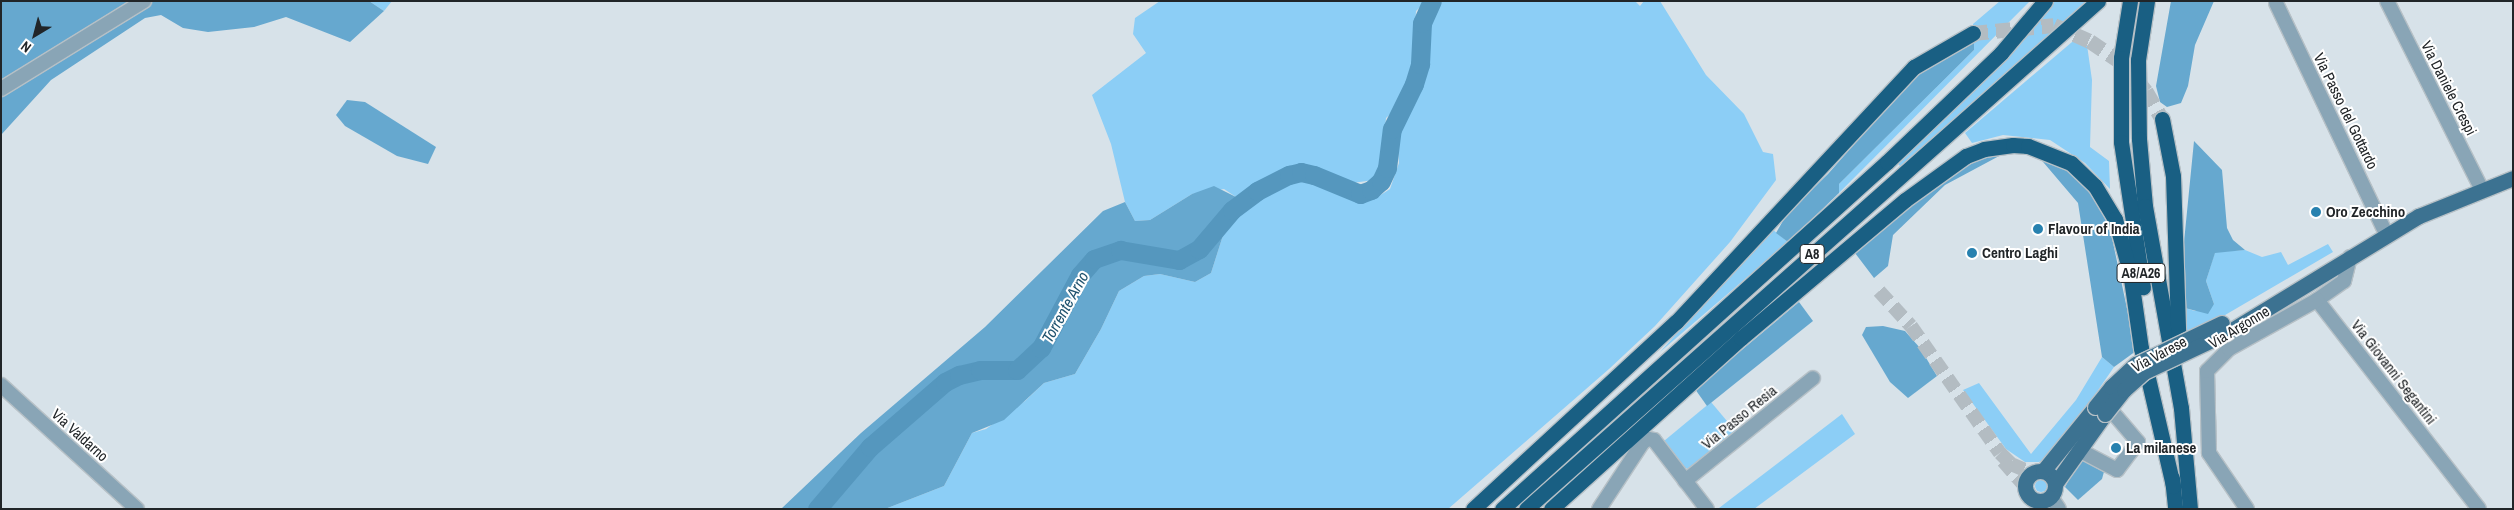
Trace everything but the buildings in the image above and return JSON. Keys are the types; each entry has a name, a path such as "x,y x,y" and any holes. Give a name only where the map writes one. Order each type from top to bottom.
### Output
{"highway":[{"name":"A8","path":"1502,509 1887,162 2001,53 2045,1"},
{"name":"A8","path":"1526,509 2098,1"},
{"name":"A8/A26","path":"2130,1 2122,58 2121,142 2175,509"},
{"path":"2147,1 2138,60 2139,140 2145,206 2181,408"},
{"path":"1472,509 1676,322 1914,67 1973,33"},
{"path":"2162,119 2173,176 2181,408 2190,509"},
{"path":"1551,509 1741,338 1905,200 1966,156 1984,149 2013,145 2028,146 2071,163 2095,186 2115,219 2130,272 2142,348 2173,486"}],"main road":[{"name":"Via Varese","path":"2051,500 2078,450 2103,410 2110,387 2136,364 2225,328 2264,301 2282,297 2386,234 2439,206 2513,178"},
{"name":"Via Varese","path":"2043,471 2103,410"},
{"path":"2043,471 2051,475 2051,500 2029,503 2025,490 2026,479 2032,472 2043,471"}],"street":[{"path":"1,90 144,1"},
{"name":"Via Daniele Crespi","path":"2387,1 2482,190"},
{"name":"Via Passo del Gottardo","path":"2276,3 2386,234"},
{"path":"2318,300 2344,281 2350,257"},
{"name":"Via Argonne","path":"2248,509 2209,453 2207,371 2229,349 2318,300"},
{"name":"Via Giovanni Segantini","path":"2318,300 2479,509"},
{"name":"Via Passo Resia","path":"1685,480 1813,378"},
{"name":"Via Valdarno","path":"1,385 136,509"},
{"path":"2078,450 2117,470 2138,442 2103,410"},
{"path":"1599,509 1643,442 1648,439 1654,440 1707,509"}],"shaded area":[{"path":"1,1 369,1 384,11 350,42 286,17 254,27 208,32 183,28 161,15 145,18 51,80 1,135"},
{"path":"369,1 392,1 384,11"},
{"path":"1160,1 1426,1 1416,11 1412,76 1396,109 1386,118 1383,153 1374,180 1345,184 1307,168 1272,178 1237,202 1236,197 1224,189 1192,194 1150,220 1135,221 1125,202 1111,144 1092,95 1146,53 1133,34 1135,18"},
{"path":"1443,1 1635,1 1640,6 1644,1 1660,1 1706,75 1744,114 1763,152 1773,154 1776,180 1730,242 1655,326 1609,369 1448,509 885,509 944,486 972,433 986,429 1025,401 1044,383 1075,374 1101,329 1119,291 1144,276 1160,274 1195,282 1211,273 1225,229 1237,209 1293,179 1317,180 1350,195 1376,198 1390,189 1399,163 1397,136 1426,71 1432,11"},
{"path":"2000,1 2030,1 1839,193 1839,184 1974,50 1973,24"},
{"path":"2054,1 2086,1 1901,167 1897,163 1983,79"},
{"path":"2171,1 2214,1 2195,45 2188,86 2181,103 2167,107 2160,102 2156,86"},
{"path":"2085,31 2092,80 2090,147 2109,161 2110,189 2085,163 2050,140 2003,135 1972,143 1965,133"},
{"path":"1974,39 1974,50 1839,184 1839,193 1788,242 1776,233 1787,214 1828,174 1915,75"},
{"path":"347,100 365,102 436,147 428,164 397,156 345,126 336,115"},
{"path":"2194,141 2222,170 2227,228 2233,240 2245,250 2215,253 2206,281 2214,304 2208,314 2185,308 2184,242"},
{"path":"1990,153 2001,155 1945,185 1893,235 1888,266 1874,278 1855,253 1944,177"},
{"path":"2038,156 2052,158 2081,181 2100,205 2112,238 2136,351 2114,367 2102,357 2078,203"},
{"path":"1214,186 1236,197 1237,209 1225,229 1211,273 1195,282 1160,274 1144,276 1119,291 1101,329 1075,374 1044,383 1004,420 972,433 944,486 885,509 781,509 861,433 985,327 1103,211 1125,202 1135,221 1150,220 1192,194"},
{"path":"1772,229 1788,242 1660,352"},
{"path":"2328,244 2333,252 2208,325 2184,331 2185,308 2195,311 2214,304 2206,281 2215,252 2245,250 2262,257 2281,252 2288,265"},
{"path":"1799,302 1813,321 1707,406 1695,389"},
{"path":"1883,326 1905,331 1920,348 1937,376 1908,398 1890,382 1862,335 1866,327"},
{"path":"2102,357 2114,367 2054,454 2039,462 2025,462 2006,449 1963,390 1979,383 2031,454 2076,400"},
{"path":"1711,402 1737,433 1690,469 1684,468 1664,441"},
{"path":"1842,414 1855,434 1754,509 1719,508"},
{"path":"2080,459 2105,468 2102,479 2078,500 2065,487"},
{"path":"2039,480 2043,480 2047,486 2043,492 2039,492 2035,488 2035,484"}],"waterway":[{"name":"Torrente Arno","path":"817,509 870,447 945,382 959,375 980,370 1017,370 1041,348 1080,275 1094,259 1120,250 1179,260 1199,249 1232,210 1257,191 1289,175 1301,172 1314,175 1360,194 1371,190 1381,181 1387,168 1392,129 1414,84 1420,64 1422,23 1432,1"}],"tunnel":[{"path":"1973,33 2054,25 2090,41 2124,64 2146,91 2162,119"},
{"path":"1879,291 1911,326 2000,453 2011,464 2032,473"},
{"path":"2003,461 2025,486"}],"place":[{"name":"Oro Zecchino","path":"2316,212"},
{"name":"Flavour of India","path":"2038,229"},
{"name":"Centro Laghi","path":"1972,253"},
{"name":"La milanese","path":"2116,448"}]}
